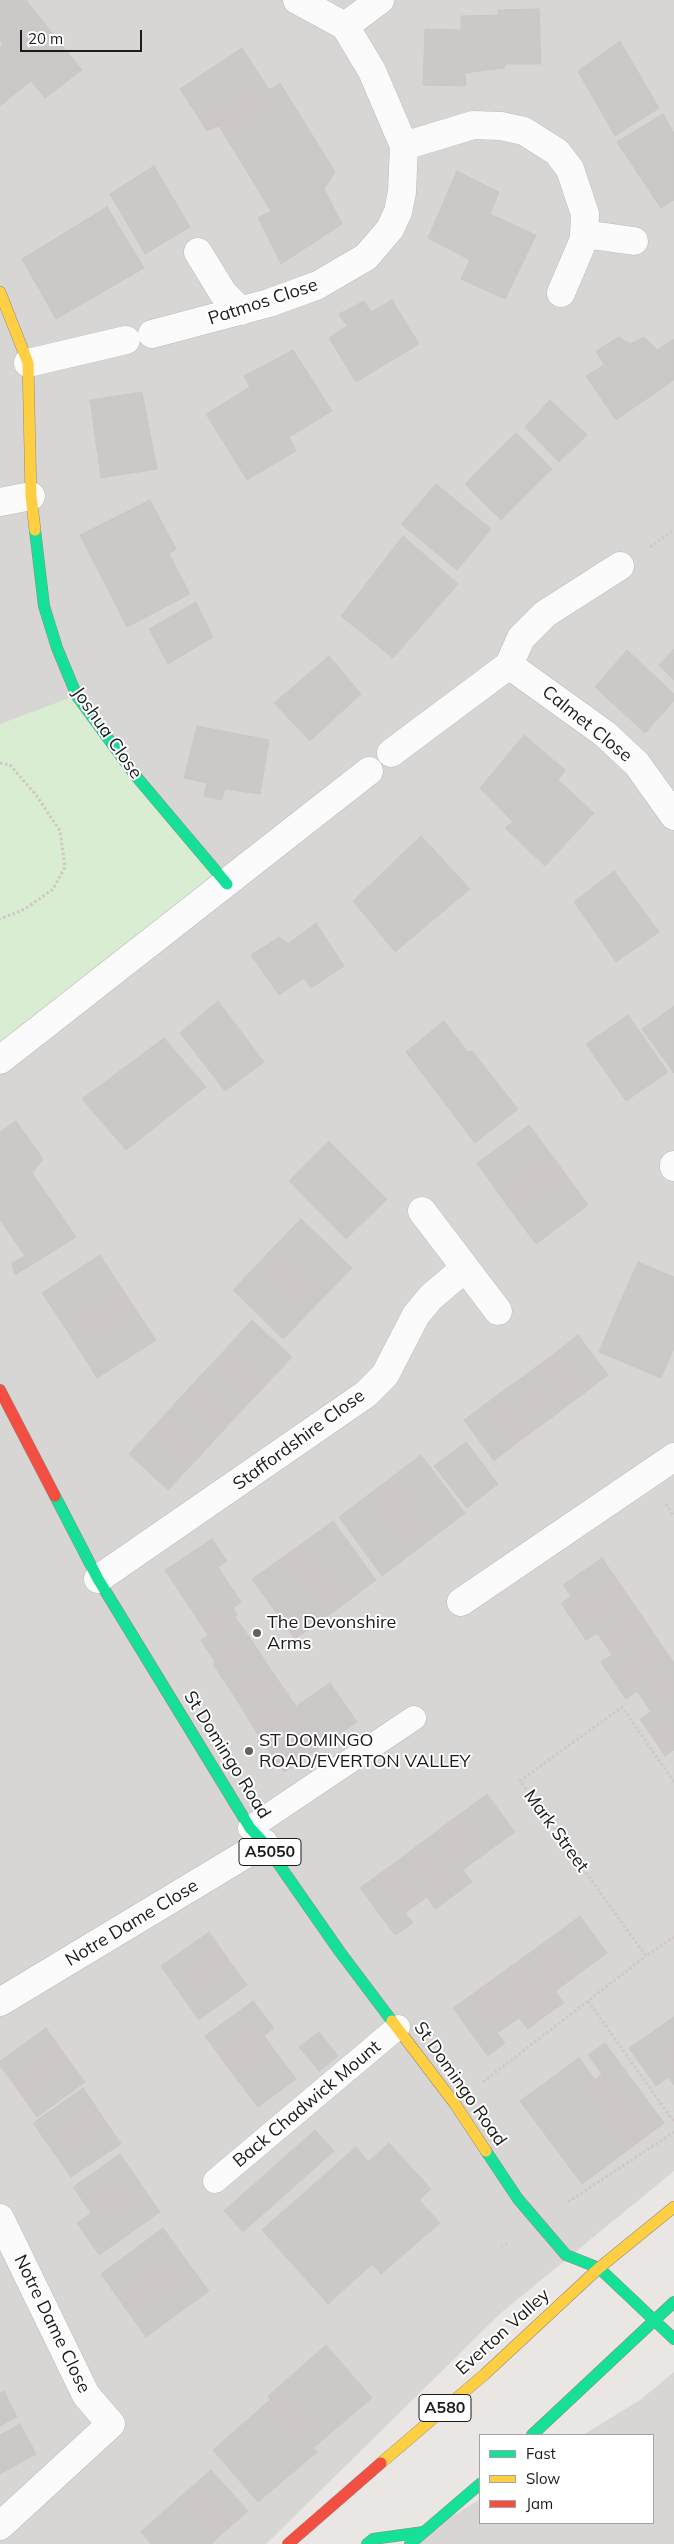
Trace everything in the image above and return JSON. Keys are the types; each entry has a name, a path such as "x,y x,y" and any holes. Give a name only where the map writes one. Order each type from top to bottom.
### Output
{"main road":[{"name":"Joshua Close","path":"0,292 28,363 31,496 44,606 57,648 77,696 135,775 227,884"},
{"name":"St Domingo Road","path":"0,1390 98,1579 257,1836 340,1952 455,2104 518,2199 566,2254 599,2268"},
{"name":"Everton Valley","path":"288,2544 484,2374 599,2268 674,2207"},
{"name":"A5050","path":"599,2268 674,2338"},
{"path":"533,2434 674,2302"},
{"path":"410,2544 479,2485"},
{"path":"367,2544 373,2539 424,2532"}],"street":[{"path":"297,0 345,26 380,0"},
{"name":"Patmos Close","path":"28,363 241,311 318,285 366,257 380,244 398,212 404,173 404,146 372,71 345,26"},
{"path":"404,146 473,125 500,126 524,131 557,152 570,169 585,214 584,234 561,293"},
{"path":"584,234 634,241"},
{"path":"198,252 223,293 241,311"},
{"path":"0,502 31,496"},
{"path":"390,753 510,665 521,638 545,614 620,566"},
{"name":"Calmet Close","path":"510,665 605,734 637,764 674,816"},
{"path":"0,1060 369,771"},
{"path":"422,1210 498,1311"},
{"name":"Staffordshire Close","path":"98,1579 366,1394 385,1375 416,1315 431,1298 465,1268"},
{"path":"461,1602 674,1457"},
{"name":"Notre Dame Close","path":"0,2002 257,1836"},
{"name":"Notre Dame Close","path":"0,2218 86,2395 111,2424 0,2526"}],"lane":[{"path":"257,1836 414,1718"},
{"name":"Back Chadwick Mount","path":"215,2181 398,2027"}],"path":[{"path":"0,763 10,765 36,795 60,831 65,867 53,889 26,909 0,919"},
{"name":"Mark Street","path":"646,1956 520,1781 622,1708 674,1782"},
{"path":"455,2104 646,1956 674,1937"},
{"path":"588,2001 674,2122"},
{"path":"501,2247 674,2132"}],"shaded area":[{"path":"0,0 674,0 674,2171 501,2313 266,2544 0,2544"},
{"path":"0,1625 51,1748 0,1766"},
{"path":"530,1625 597,1717 511,1780 444,1688"},
{"path":"413,1696 448,1742 336,1827 301,1781"},
{"path":"365,2089 487,2252 491,2303 389,2396 217,2207"},
{"path":"288,2301 306,2322 210,2404 192,2383"},
{"path":"674,2372 674,2544 407,2544 479,2500 479,2524 654,2524 654,2434 585,2434 640,2400"}],"green space":[{"path":"72,697 221,883 0,1056 0,724"}],"building":[{"path":"0,0 26,0 82,70 45,98 31,81 0,106 0,47 3,45 0,41"},
{"path":"539,9 541,64 506,64 504,68 465,73 466,86 423,85 425,29 461,30 461,16 498,15 498,10"},
{"path":"620,41 659,108 615,136 578,71"},
{"path":"242,48 270,91 207,131 180,89"},
{"path":"280,83 335,172 324,189 342,224 281,264 258,218 271,211 219,126 207,131"},
{"path":"663,114 674,133 674,200 661,208 617,142"},
{"path":"154,166 190,227 145,254 110,194"},
{"path":"457,171 499,192 490,214 536,235 505,299 461,279 470,260 428,238"},
{"path":"107,207 144,268 56,319 22,259"},
{"path":"392,300 419,344 356,382 329,338 347,326 339,314 364,301 371,312"},
{"path":"619,337 630,344 644,337 657,350 674,339 674,380 616,420 586,376 604,365 596,351"},
{"path":"293,350 332,411 289,437 296,451 247,480 206,414 250,387 244,376"},
{"path":"142,392 157,469 101,478 90,400"},
{"path":"550,400 587,435 559,462 525,427"},
{"path":"516,433 552,469 501,520 465,484"},
{"path":"436,484 491,529 457,570 401,524"},
{"path":"150,500 176,549 169,554 190,594 127,627 80,535"},
{"path":"403,536 458,584 393,658 341,616"},
{"path":"196,602 213,637 168,664 149,629"},
{"path":"674,649 674,680 659,665"},
{"path":"627,650 674,694 674,701 645,733 595,687"},
{"path":"329,656 361,694 310,741 274,703"},
{"path":"197,726 269,740 260,794 225,789 222,800 204,796 207,783 184,778"},
{"path":"524,735 565,770 558,780 594,813 545,866 505,828 513,822 480,788"},
{"path":"421,836 470,889 395,952 353,901"},
{"path":"614,871 659,932 616,962 574,902"},
{"path":"316,923 344,966 311,988 304,978 279,995 251,955 279,937 288,944"},
{"path":"218,1001 264,1062 225,1091 180,1033"},
{"path":"674,1006 674,1073 642,1029"},
{"path":"628,1015 668,1072 626,1101 586,1044"},
{"path":"444,1021 467,1051 473,1052 518,1109 475,1143 406,1052"},
{"path":"164,1038 206,1087 126,1150 82,1099"},
{"path":"16,1121 43,1159 32,1173 76,1237 15,1275 12,1263 25,1256 0,1220 0,1132"},
{"path":"529,1125 559,1165 506,1204 477,1163"},
{"path":"329,1141 387,1199 346,1239 289,1181"},
{"path":"559,1165 588,1205 536,1244 506,1204"},
{"path":"301,1219 352,1268 318,1303 267,1254"},
{"path":"267,1254 318,1303 283,1339 233,1290"},
{"path":"100,1255 128,1298 70,1335 42,1293"},
{"path":"638,1262 674,1277 674,1331 618,1307"},
{"path":"128,1298 156,1340 97,1378 70,1335"},
{"path":"618,1307 674,1331 674,1348 661,1378 599,1352"},
{"path":"252,1320 292,1357 261,1390 222,1353"},
{"path":"578,1335 608,1375 579,1397 550,1357"},
{"path":"222,1353 261,1390 230,1423 190,1387"},
{"path":"550,1357 579,1397 551,1418 521,1378"},
{"path":"521,1378 551,1418 522,1439 492,1399"},
{"path":"190,1387 230,1423 199,1457 160,1420"},
{"path":"492,1399 522,1439 494,1461 464,1420"},
{"path":"160,1420 199,1457 168,1490 129,1454"},
{"path":"466,1442 498,1484 467,1508 434,1466"},
{"path":"421,1455 465,1513 423,1545 380,1486"},
{"path":"380,1486 423,1545 382,1576 339,1517"},
{"path":"333,1521 376,1580 336,1610 293,1550"},
{"path":"212,1539 227,1561 218,1567 241,1602 233,1608 237,1615 208,1635 165,1570"},
{"path":"293,1550 336,1610 295,1639 252,1579"},
{"path":"602,1558 622,1587 573,1621 561,1603 571,1596 563,1585"},
{"path":"622,1587 642,1616 604,1643 597,1633 586,1640 573,1621"},
{"path":"642,1616 662,1646 613,1680 601,1662 612,1655 604,1643"},
{"path":"235,1617 250,1638 215,1662 201,1640"},
{"path":"250,1638 273,1673 235,1697 213,1664"},
{"path":"662,1646 674,1662 674,1680 644,1701 637,1691 626,1699 613,1680"},
{"path":"273,1673 296,1706 257,1733 235,1697"},
{"path":"674,1680 674,1723 653,1738 640,1719 651,1712 644,1701"},
{"path":"330,1683 357,1722 284,1772 257,1733"},
{"path":"674,1723 674,1750 665,1756 653,1738"},
{"path":"487,1794 515,1832 472,1863 445,1825"},
{"path":"445,1825 472,1863 463,1870 472,1882 453,1896 417,1846"},
{"path":"417,1846 453,1896 435,1909 427,1897 416,1905 389,1867"},
{"path":"389,1867 416,1905 405,1913 413,1923 395,1935 360,1888"},
{"path":"580,1916 607,1953 565,1984 538,1947"},
{"path":"209,1932 228,1959 179,1992 161,1966"},
{"path":"538,1947 565,1984 555,1991 564,2003 545,2016 510,1967"},
{"path":"228,1959 247,1985 199,2020 179,1992"},
{"path":"510,1967 545,2016 528,2029 519,2018 509,2025 481,1988"},
{"path":"481,1988 509,2025 497,2033 505,2043 488,2056 453,2008"},
{"path":"253,2001 274,2028 226,2065 205,2036"},
{"path":"674,2017 674,2051 658,2028"},
{"path":"46,2028 65,2055 18,2090 0,2066 0,2061"},
{"path":"658,2028 674,2051 674,2085 668,2077 656,2086 629,2048"},
{"path":"319,2032 338,2056 319,2071 299,2047"},
{"path":"264,2036 296,2079 258,2107 226,2065"},
{"path":"605,2043 664,2123 640,2141 594,2080 602,2074 588,2055"},
{"path":"65,2055 85,2082 37,2117 18,2090"},
{"path":"579,2058 640,2141 582,2184 520,2101"},
{"path":"83,2088 102,2116 52,2150 33,2123"},
{"path":"102,2116 121,2144 71,2177 52,2150"},
{"path":"315,2130 334,2151 243,2232 224,2211"},
{"path":"389,2143 431,2189 419,2200 440,2223 381,2274 372,2264 328,2304 262,2230 356,2147 368,2162"},
{"path":"120,2154 138,2180 91,2213 73,2187"},
{"path":"138,2180 160,2212 99,2255 77,2223"},
{"path":"163,2228 186,2260 123,2305 101,2274"},
{"path":"186,2260 209,2291 146,2337 123,2305"},
{"path":"326,2345 372,2398 313,2448 268,2396"},
{"path":"4,2391 17,2417 0,2426 0,2393"},
{"path":"271,2399 317,2452 258,2502 213,2450"},
{"path":"20,2424 36,2454 0,2474 0,2435"},
{"path":"211,2470 248,2511 224,2532 187,2491"},
{"path":"187,2491 224,2532 211,2544 193,2544 164,2511"},
{"path":"164,2511 193,2544 151,2544 141,2532"}],"traffic: fast":[{"path":"35,530 44,606 57,648 77,696 135,775 227,884"},
{"path":"55,1496 98,1579 250,1828 264,1843 340,1952 392,2021"},
{"path":"486,2151 518,2199 566,2255 599,2268"},
{"path":"599,2268 674,2339"},
{"path":"533,2434 674,2302"},
{"path":"410,2544 479,2485"},
{"path":"367,2544 373,2539 424,2532"}],"traffic: slow":[{"path":"0,292 28,363 31,496 35,530"},
{"path":"392,2021 455,2104 486,2151"},
{"path":"381,2463 485,2374 599,2268 674,2207"}],"traffic: jam":[{"path":"0,1390 55,1496"},
{"path":"288,2544 381,2463"}],"place":[{"name":"The Devonshire Arms","path":"257,1633"},
{"name":"ST DOMINGO ROAD/EVERTON VALLEY","path":"249,1751"}]}
